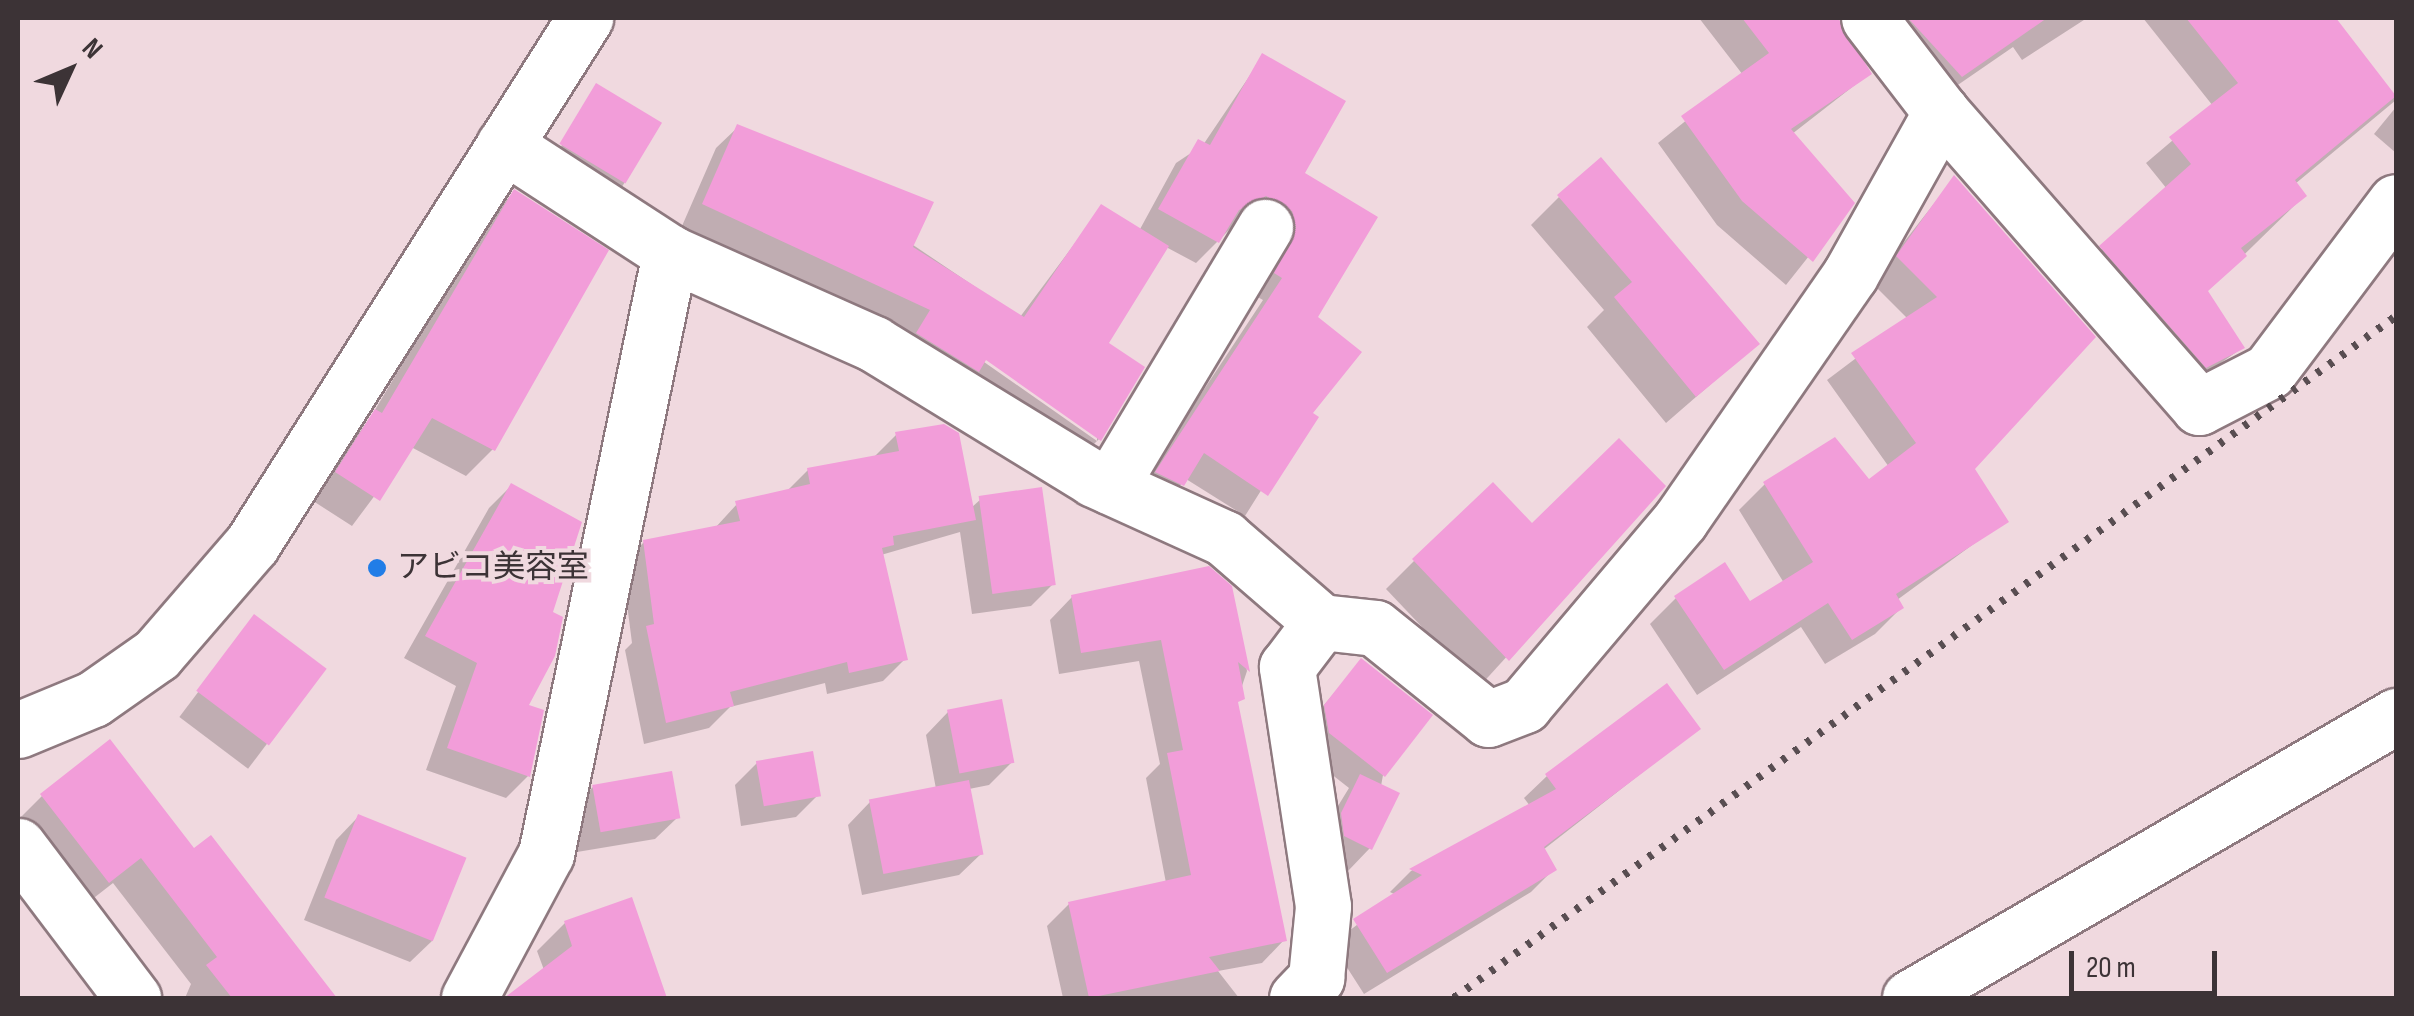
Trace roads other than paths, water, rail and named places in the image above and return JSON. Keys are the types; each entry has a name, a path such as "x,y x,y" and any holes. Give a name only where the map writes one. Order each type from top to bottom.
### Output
{"street":[{"path":"18,730 93,698 156,654 252,544 585,18"},
{"path":"1869,18 1941,112 2199,407 2268,371 2396,202"},
{"path":"504,145 670,254 874,344 1110,486 1224,538 1321,622 1375,628 1488,719 1524,705 1681,518 1850,275 1941,112"},
{"path":"1110,486 1265,228"},
{"path":"468,998 546,854 670,254"},
{"path":"1297,998 1316,978 1322,906 1287,667 1321,622"},
{"path":"1910,998 2396,716"},
{"path":"18,846 133,998"}],"railway":[{"path":"1454,998 2396,316"}],"place":[{"name":"アビコ美容室","path":"377,568"}]}
